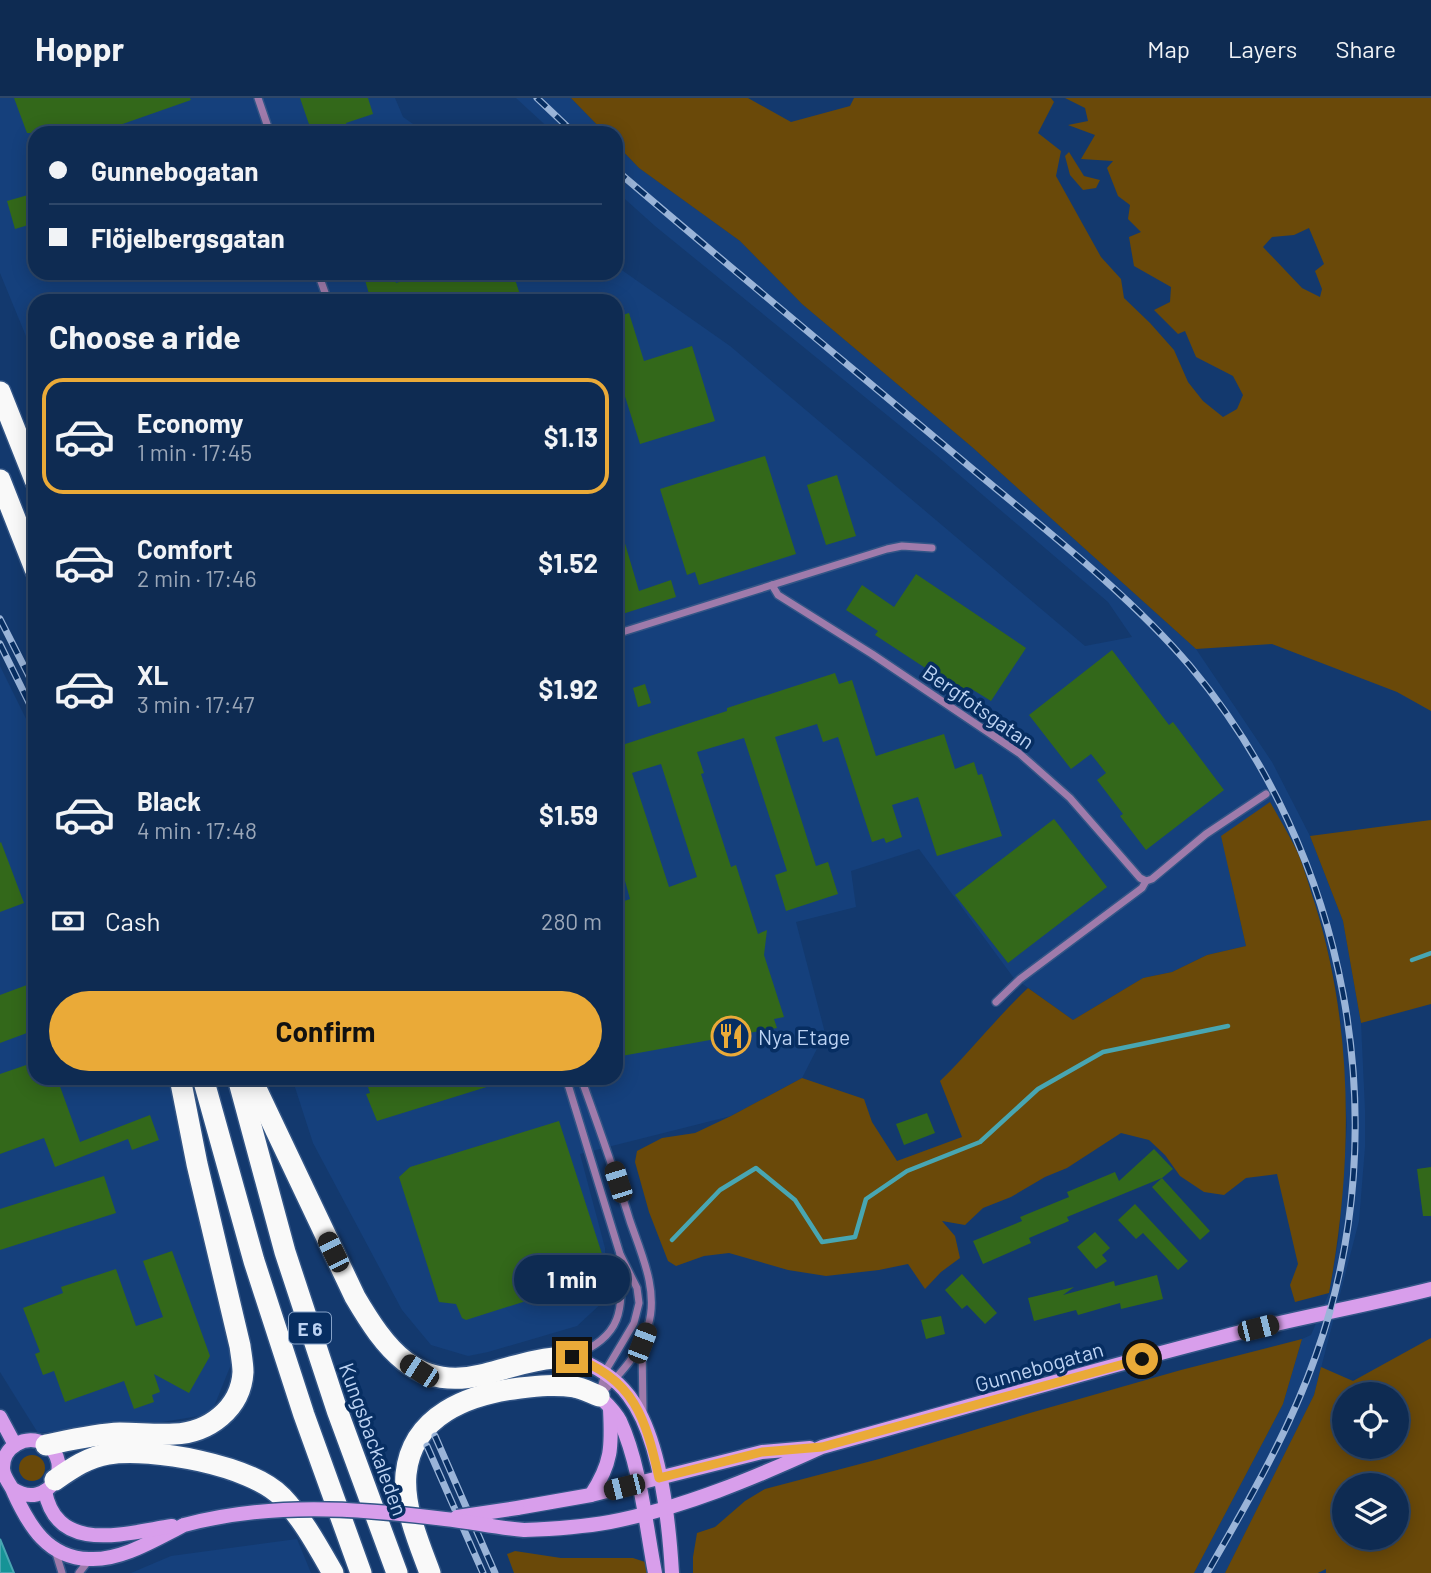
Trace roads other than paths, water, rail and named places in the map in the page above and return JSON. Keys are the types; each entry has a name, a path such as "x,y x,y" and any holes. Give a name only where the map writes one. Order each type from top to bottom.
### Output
{"highway":[{"path":"0,392 28,462"},
{"path":"0,481 28,551"},
{"path":"46,1445 117,1433 175,1434 194,1431 221,1418 239,1390 243,1372 240,1346 181,1085"},
{"name":"E 6","path":"205,1085 254,1261 304,1415 361,1573"},
{"name":"Kungsbackaleden","path":"239,1085 285,1252 337,1410 397,1573"},
{"path":"254,1085 355,1297 370,1322 402,1360 419,1371 439,1378 459,1380 536,1359 572,1357"},
{"path":"430,1573 410,1510 406,1475 411,1456 428,1424 465,1401 502,1390 557,1385 577,1387 605,1402"},
{"path":"50,1485 93,1458 123,1453 174,1457 236,1471 264,1483 281,1496 306,1528 333,1573"}],"main road":[{"name":"Gunnebogatan","path":"50,1485 48,1508 58,1522 72,1531 102,1535 153,1534 220,1515 265,1509 351,1511 446,1519 524,1530 569,1528 611,1522 665,1508 769,1471 822,1447 1216,1338 1431,1289"},
{"path":"572,1357 591,1364 610,1377 628,1394 643,1417 665,1508 672,1573"},
{"path":"605,1402 622,1427 645,1513 655,1573"},
{"path":"591,1495 604,1475 609,1459 605,1402"},
{"path":"0,1417 15,1445"},
{"path":"13,1489 29,1495 50,1485 58,1473 57,1461 52,1450 46,1445 30,1440 15,1445 7,1454 3,1465 4,1476 13,1489 20,1508 43,1541 55,1550 71,1556 108,1558 153,1534"},
{"name":"Gunnebogatan","path":"446,1519 591,1495 762,1452 822,1447"}],"street":[{"path":"258,98 268,126"},
{"path":"623,632 887,549 902,546 932,548"},
{"name":"Bergfotsgatan","path":"772,585 778,595 872,654 1019,753 1070,798 1140,878 1146,881"},
{"path":"996,1002 1020,979 1142,888 1146,881 1152,879 1206,834 1265,794"},
{"path":"568,1085 620,1255 634,1280 639,1303 634,1322 610,1377 605,1402"},
{"path":"583,1085 599,1125 648,1278 651,1307 642,1343 630,1363 610,1377"},
{"path":"572,1357 601,1343 615,1322 621,1297 620,1255"},
{"path":"642,1343 643,1417"},
{"path":"55,1550 62,1573"},
{"path":"79,1573 89,1559"}],"waterway":[{"path":"1412,960 1431,953"},
{"path":"672,1240 720,1190 756,1168 795,1200 822,1242 855,1237 866,1199 907,1171 980,1142 1038,1089 1103,1052 1228,1026"}],"railway":[{"path":"537,98 567,126"},
{"path":"623,176 1056,538 1140,613 1190,666 1244,740 1288,820 1321,905 1343,994 1354,1084 1353,1176 1341,1266 1316,1355 1280,1439 1207,1573"},
{"path":"0,619 28,674"},
{"path":"0,644 28,701"},
{"path":"435,1436 495,1573"},
{"path":"427,1446 483,1573"}],"place":[{"name":"Nya Etage","path":"731,1036"}]}
